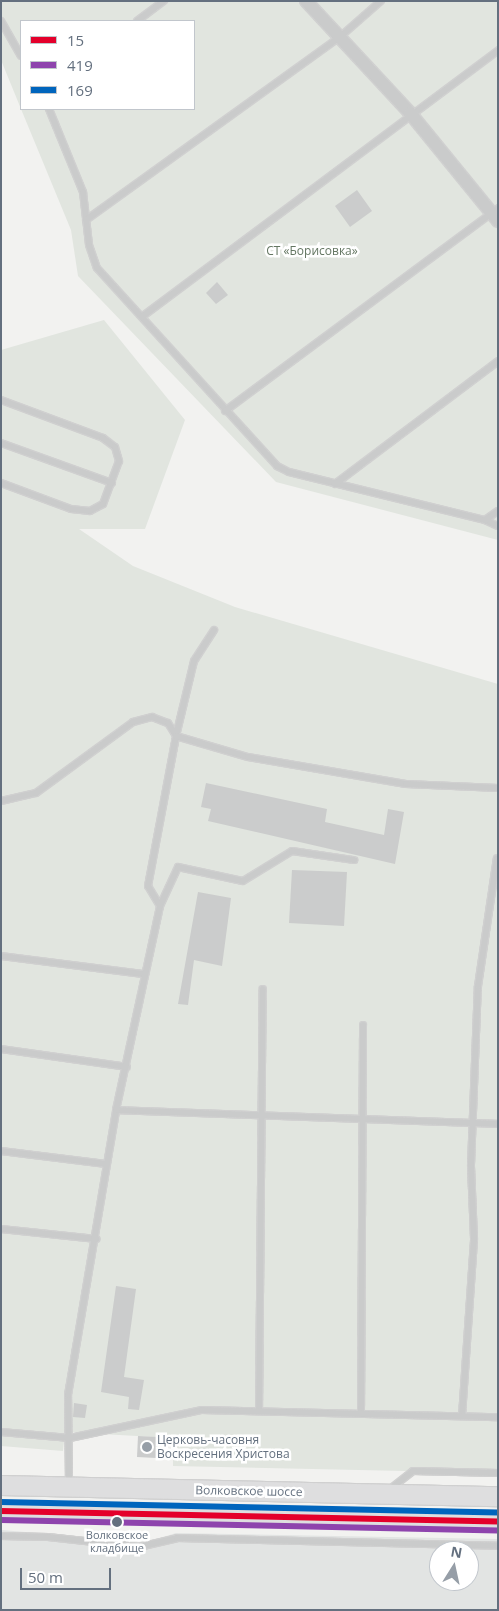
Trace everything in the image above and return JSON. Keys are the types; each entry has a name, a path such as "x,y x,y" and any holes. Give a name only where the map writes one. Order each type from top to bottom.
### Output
{"main road":[{"name":"Волковское шоссе","path":"1,1485 498,1496"},
{"name":"Волковское шоссе","path":"1,1511 498,1521"}],"street":[{"path":"306,1 341,36 410,113 496,214"}],"lane":[{"path":"138,20 164,1"},
{"path":"86,220 341,36 381,1"},
{"path":"1,21 20,54"},
{"path":"143,316 410,113 498,50"},
{"path":"49,110 83,192 89,245 98,268 143,316 225,411 277,466 289,472 485,520 498,526"},
{"path":"225,411 496,214"},
{"path":"335,484 498,361"},
{"path":"1,400 103,438 115,447 119,461 103,504 90,511 71,509 1,483"},
{"path":"1,443 112,483"},
{"path":"485,520 498,511"},
{"path":"160,906 148,886 176,736 194,660 214,630"},
{"path":"1,801 36,793 134,722 152,717 168,723 176,736 248,757 406,784 498,788"},
{"path":"69,1486 70,1438 68,1395 96,1239 106,1164 116,1110 128,1067 144,974 160,906 178,867 244,881 292,851 354,860"},
{"path":"462,1416 474,1238 473,1123 478,986 497,858"},
{"path":"1,956 144,974"},
{"path":"260,1411 260,1116 263,989"},
{"path":"361,1414 361,1119 363,1026"},
{"path":"1,1049 128,1067"},
{"path":"116,1110 498,1124"},
{"path":"1,1151 106,1164"},
{"path":"1,1229 96,1239"},
{"path":"1,1432 70,1438 202,1410 498,1417"},
{"path":"386,1494 413,1471 498,1473"},
{"path":"1,1536 48,1537 139,1547 178,1538 498,1546"}],"shaded area":[{"path":"1,1530 147,1542 176,1533 498,1539 498,1610 1,1610"}],"green space":[{"name":"СТ «Борисовка»","path":"1,1 498,1 498,540 276,482 78,276 71,230 21,110 195,110 195,20 20,20 20,107 1,60"},
{"path":"104,320 185,420 145,529 79,529 133,566 235,607 498,684 498,1473 173,1466 173,1438 65,1432 63,1451 1,1446 1,350"}],"building":[{"path":"357,190 372,211 350,227 335,206"},
{"path":"217,282 228,295 216,304 206,293"},
{"path":"206,783 327,809 325,822 384,835 388,809 404,812 395,864 208,821 211,809 201,807"},
{"path":"292,870 347,872 344,926 289,923"},
{"path":"198,892 231,898 222,966 194,960 188,1005 178,1004"},
{"path":"116,1286 136,1289 124,1377 144,1380 139,1410 128,1409 129,1397 101,1392"},
{"path":"74,1403 87,1405 85,1418 73,1417"},
{"name":"Церковь-часовня Воскресения Христова","path":"138,1436 158,1437 156,1458 137,1457"}],"transit line":[{"name":"169","path":"1,1502 498,1512"},
{"name":"15","path":"1,1511 498,1521"},
{"name":"419","path":"1,1520 498,1530"}],"place":[{"name":"Церковь-часовня Воскресения Христова","path":"147,1447"},
{"name":"Волковское кладбище","path":"117,1522"}]}
